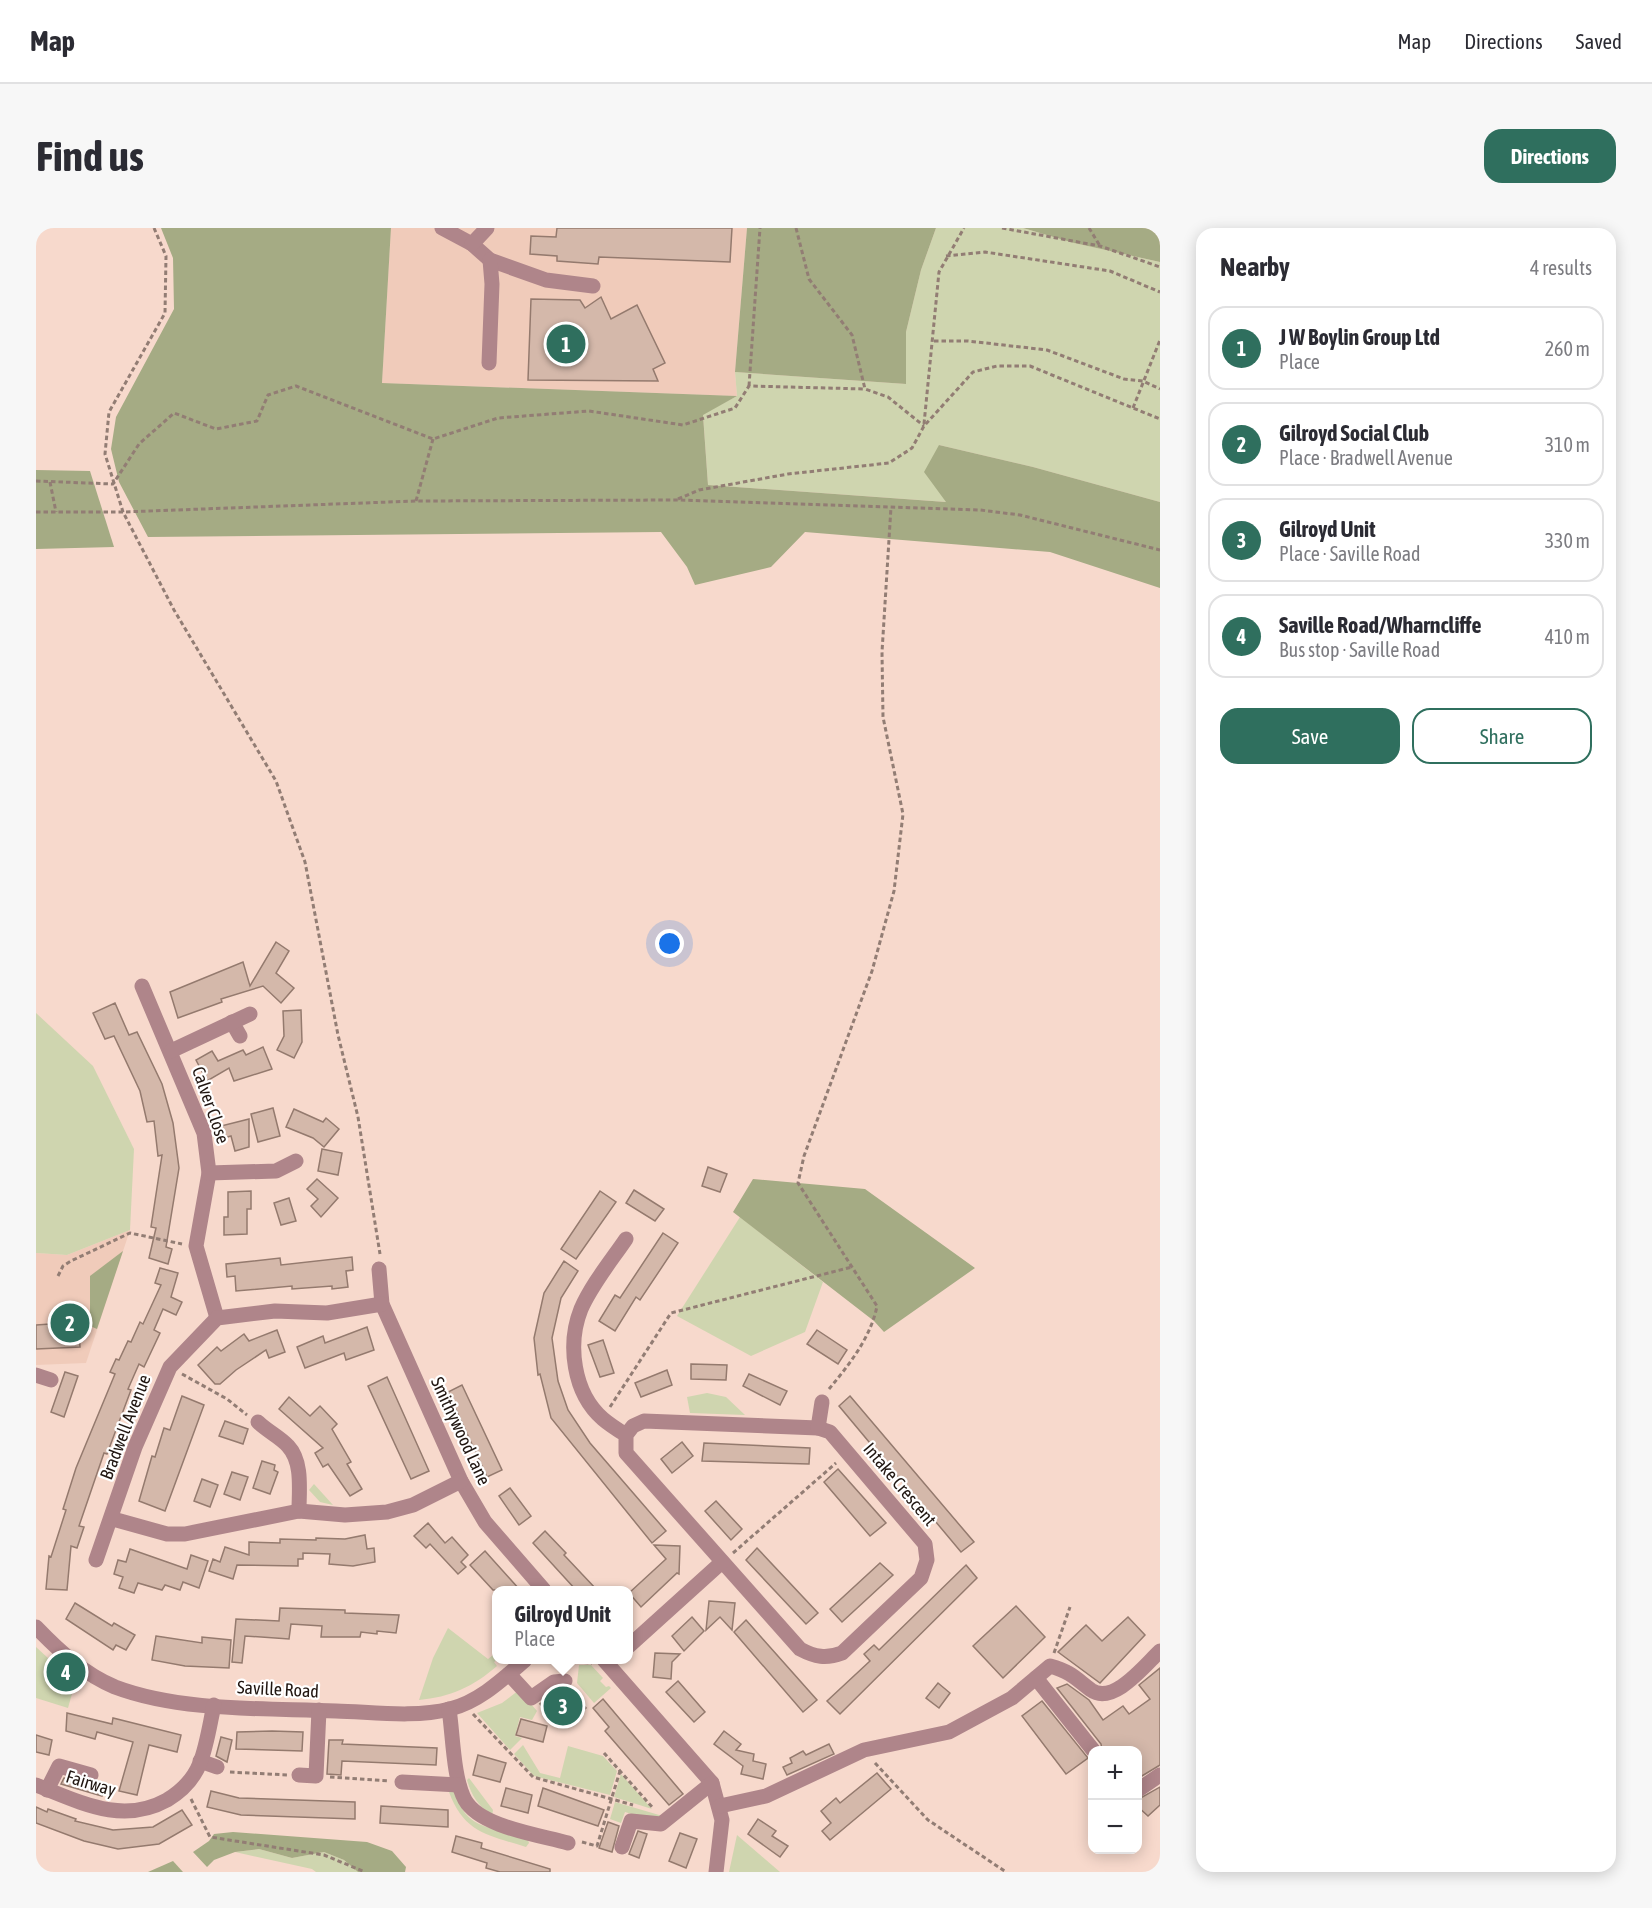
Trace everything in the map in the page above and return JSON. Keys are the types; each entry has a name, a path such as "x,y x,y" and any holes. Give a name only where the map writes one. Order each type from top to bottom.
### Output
{"street":[{"path":"442,228 472,244 490,260 546,280 593,286"},
{"path":"472,244 487,228"},
{"path":"489,363 492,284 490,260"},
{"name":"Calver Close","path":"142,986 143,1006 171,1051 204,1133 209,1173 196,1246 217,1318"},
{"name":"Calver Close","path":"171,1051 250,1014"},
{"path":"232,1022 240,1036"},
{"name":"Calver Close","path":"209,1173 278,1176 296,1161"},
{"path":"626,1239 582,1307 574,1329 573,1352 578,1377 587,1399 602,1419 626,1435 633,1426 644,1421 818,1428 822,1402"},
{"name":"Smithywood Lane","path":"379,1269 382,1304 461,1481 485,1522 541,1586"},
{"path":"217,1318 275,1311 327,1313 382,1304"},
{"name":"Bradwell Avenue","path":"96,1560 135,1447 170,1367 180,1353 217,1318"},
{"path":"36,1375 51,1380"},
{"path":"258,1422 266,1438 287,1445 295,1458 299,1511"},
{"name":"Intake Crescent","path":"626,1435 626,1453 800,1649 813,1656 829,1658 842,1653 921,1578 927,1560 925,1544 849,1452 830,1432 818,1428"},
{"path":"112,1519 166,1534 185,1534 299,1511 345,1515 387,1512 412,1505 461,1481"},
{"path":"633,1642 722,1562"},
{"name":"Saville Road","path":"36,1627 57,1649 88,1674 116,1687 165,1701 214,1705 415,1713 449,1709 466,1703 509,1674 520,1664"},
{"path":"721,1813 766,1796 864,1750 949,1732 1012,1698 1050,1666 1071,1672 1093,1692 1105,1694 1119,1689 1160,1651"},
{"path":"612,1664 712,1783 721,1813 716,1872"},
{"path":"509,1674 531,1698 554,1682 565,1681"},
{"path":"1036,1678 1090,1746"},
{"name":"Fairway","path":"41,1788 83,1804 127,1812 158,1805 183,1788 201,1761 214,1705"},
{"path":"449,1709 459,1785 465,1800 475,1812 488,1820 545,1843 568,1843"},
{"path":"299,1775 316,1776 320,1710"},
{"path":"201,1761 217,1767"},
{"path":"41,1788 59,1766 91,1775"},
{"path":"1142,1787 1160,1775"},
{"path":"402,1782 459,1785"},
{"path":"622,1847 631,1821 662,1824 712,1783"}],"path":[{"path":"154,228 166,255 165,313 110,412 105,454 123,512 174,610 276,781 305,862 372,1192 380,1251 379,1269"},
{"path":"113,484 139,444 174,413 216,429 257,421 268,395 296,386 433,439 498,418 589,411 684,425 735,408 749,387 760,228"},
{"path":"796,228 809,279 852,335 865,389"},
{"path":"924,426 939,273 946,256 964,228"},
{"path":"1002,228 1100,246 1160,267"},
{"path":"1089,228 1100,246"},
{"path":"946,256 985,252 1110,271 1160,292"},
{"path":"1133,408 1160,340"},
{"path":"934,342 968,341 1047,350 1124,379 1143,381 1160,389"},
{"path":"677,500 699,490 788,474 889,464 912,448 924,426 973,372 997,366 1030,366 1160,419"},
{"path":"749,387 865,389 888,398 924,426"},
{"path":"416,501 433,439"},
{"path":"36,481 113,484"},
{"path":"50,482 56,512"},
{"path":"36,512 123,512 416,501 677,500 980,510 1020,515 1160,550"},
{"path":"822,1402 857,1352 874,1321 877,1306 798,1183 804,1156 872,971 894,891 903,814 883,717 882,652 891,507"},
{"path":"58,1276 63,1266 71,1261 130,1233 196,1246"},
{"path":"602,1419 672,1313 852,1267"},
{"path":"170,1367 227,1399 258,1422"},
{"path":"722,1562 849,1452"},
{"path":"1050,1666 1070,1607"},
{"path":"466,1703 473,1715 533,1777 634,1805"},
{"path":"864,1750 928,1820 1006,1872"},
{"path":"604,1753 656,1812 645,1809"},
{"path":"217,1767 234,1773 299,1775"},
{"path":"568,1843 572,1839 597,1846 620,1771"},
{"path":"316,1776 402,1782"},
{"path":"183,1788 210,1837 324,1855 365,1872"}],"shaded area":[{"path":"391,228 747,228 735,372 737,396 382,383"},
{"path":"130,1230 86,1363 36,1365 36,1253 67,1255"}],"green space":[{"path":"161,228 391,228 382,383 737,396 703,415 708,485 946,502 924,472 939,445 1033,467 1160,502 1160,588 1050,552 805,532 771,567 695,585 687,567 661,532 148,537 119,482 111,449 116,417 174,309 173,258"},
{"path":"747,228 936,228 921,270 906,332 906,384 735,372"},
{"path":"936,228 1023,228 1074,243 1160,262 1160,502 1033,467 939,445 947,502 708,485 703,414 737,396 735,372 906,384 906,332 921,270"},
{"path":"1023,228 1160,228 1160,262 1074,243"},
{"path":"36,470 90,471 114,547 36,549"},
{"path":"36,1013 93,1066 134,1149 130,1230 67,1255 36,1253"},
{"path":"753,1179 865,1189 975,1268 884,1332 874,1321 733,1212"},
{"path":"740,1217 823,1282 805,1332 751,1356 677,1316"},
{"path":"123,1251 97,1329 90,1326 90,1276"},
{"path":"707,1393 726,1397 745,1415 690,1413 687,1397"},
{"path":"314,1484 333,1505 320,1502 309,1490"},
{"path":"448,1628 488,1659 492,1656 492,1664 497,1666 461,1690 419,1700 433,1658"},
{"path":"36,1647 75,1683 68,1708 36,1698"},
{"path":"579,1665 591,1665 603,1678 600,1681 606,1687 611,1688 594,1703 577,1683"},
{"path":"519,1690 537,1711 532,1720 520,1717 515,1736 522,1738 510,1750 477,1713 502,1703"},
{"path":"523,1745 540,1773 560,1778 568,1746 603,1756 617,1771 610,1795 534,1776 514,1754"},
{"path":"621,1774 652,1809 614,1797"},
{"path":"469,1778 493,1810 492,1816 473,1796 467,1780"},
{"path":"454,1791 463,1810 471,1819 493,1829 527,1836 529,1843 526,1847 500,1839 470,1824 455,1806 449,1792"},
{"path":"615,1802 666,1817 652,1820 625,1812 621,1823 610,1819"},
{"path":"233,1832 367,1842 392,1851 406,1867 405,1872 358,1872 344,1860 324,1852 292,1858 259,1849 235,1852 214,1860 207,1867 193,1852 209,1841 214,1834"},
{"path":"737,1835 780,1872 729,1872"},
{"path":"259,1849 292,1858 324,1852 344,1860 358,1872 316,1872 312,1869 235,1852"},
{"path":"173,1861 183,1872 148,1872"}],"building":[{"path":"557,228 732,228 730,262 599,257 598,264 557,261 557,256 530,254 531,236 556,237"},
{"path":"601,297 611,319 637,305 665,363 653,369 658,381 528,380 531,299 580,300 585,308"},
{"path":"276,942 289,951 276,973 294,988 281,1003 263,986 221,999 222,1002 178,1018 170,992 243,962 250,986"},
{"path":"115,1003 129,1035 137,1032 162,1084 173,1123 179,1168 166,1247 172,1249 168,1264 149,1258 156,1228 151,1227 162,1155 158,1156 154,1121 147,1122 140,1091 114,1036 105,1039 93,1013"},
{"path":"301,1010 302,1042 294,1058 277,1050 284,1036 283,1011"},
{"path":"263,1047 272,1069 234,1081 229,1068 207,1081 196,1060 212,1051 218,1061 243,1050 246,1055"},
{"path":"273,1108 280,1136 258,1142 251,1114"},
{"path":"294,1109 323,1122 326,1118 339,1129 324,1147 313,1138 286,1127"},
{"path":"249,1119 249,1147 235,1151 231,1136 224,1138 221,1126"},
{"path":"322,1149 342,1153 338,1175 318,1171"},
{"path":"708,1167 727,1174 720,1192 702,1186"},
{"path":"317,1179 338,1198 321,1217 311,1206 318,1199 307,1189"},
{"path":"634,1190 664,1209 655,1221 626,1203"},
{"path":"251,1191 251,1209 247,1209 247,1234 224,1235 224,1217 228,1217 228,1192"},
{"path":"600,1191 616,1202 576,1259 561,1249"},
{"path":"289,1198 296,1221 281,1225 274,1203"},
{"path":"663,1233 678,1243 640,1300 636,1297 615,1331 599,1321 615,1295 620,1298"},
{"path":"352,1257 353,1270 346,1271 348,1287 292,1289 292,1286 236,1291 235,1276 227,1277 226,1264 280,1258 281,1265"},
{"path":"564,1261 578,1271 561,1298 552,1338 558,1381 568,1410 590,1443 666,1531 652,1543 551,1418 540,1374 538,1375 534,1338 544,1293"},
{"path":"160,1268 178,1273 171,1297 182,1302 176,1315 163,1309 154,1330 160,1333 144,1367 139,1364 128,1389 131,1390 107,1454 104,1453 79,1526 84,1527 77,1548 71,1546 67,1590 46,1589 49,1556 51,1557 66,1510 63,1509 76,1468 115,1374 110,1372 128,1341 131,1342 140,1322 143,1324 161,1285 155,1283"},
{"path":"78,1322 80,1347 36,1349 36,1325"},
{"path":"367,1327 374,1350 346,1360 344,1353 305,1368 297,1347 323,1336 325,1343"},
{"path":"277,1330 285,1352 269,1358 266,1350 220,1384 215,1384 198,1365 217,1347 221,1351 244,1334 249,1341"},
{"path":"817,1330 847,1350 838,1364 807,1344"},
{"path":"603,1340 614,1373 600,1377 588,1345"},
{"path":"691,1364 727,1365 726,1380 691,1379"},
{"path":"667,1370 672,1385 641,1397 635,1383"},
{"path":"65,1372 78,1376 64,1417 51,1412"},
{"path":"749,1374 787,1391 780,1405 743,1386"},
{"path":"387,1377 429,1471 411,1479 368,1386"},
{"path":"462,1385 502,1470 487,1477 448,1392"},
{"path":"182,1396 204,1405 165,1511 139,1501 152,1456 155,1457 164,1428 170,1430"},
{"path":"850,1396 974,1542 961,1552 839,1406"},
{"path":"289,1397 310,1416 320,1406 337,1424 332,1429 351,1462 347,1464 362,1489 350,1496 328,1464 323,1467 315,1453 323,1448 279,1409"},
{"path":"225,1421 248,1429 243,1444 219,1436"},
{"path":"682,1442 693,1456 672,1473 661,1459"},
{"path":"704,1443 810,1448 809,1464 702,1461"},
{"path":"262,1461 275,1465 274,1470 278,1472 270,1494 253,1488"},
{"path":"838,1469 886,1523 870,1536 824,1482"},
{"path":"232,1472 248,1477 240,1500 224,1494"},
{"path":"202,1479 218,1485 210,1507 194,1501"},
{"path":"510,1488 531,1516 519,1525 499,1496"},
{"path":"716,1501 742,1529 731,1540 705,1511"},
{"path":"428,1523 445,1543 452,1537 468,1555 461,1562 466,1567 458,1574 430,1544 426,1548 414,1536"},
{"path":"545,1531 593,1586 572,1586 533,1543"},
{"path":"365,1535 367,1549 374,1548 375,1562 353,1566 329,1564 330,1554 303,1553 303,1559 298,1559 298,1566 237,1565 233,1579 209,1571 213,1559 220,1562 225,1547 249,1555 249,1542 280,1543 280,1539 345,1539"},
{"path":"654,1545 680,1546 679,1574 677,1573 641,1607 633,1598 633,1589 666,1559"},
{"path":"757,1548 818,1613 806,1624 746,1560"},
{"path":"130,1549 187,1569 191,1555 208,1561 199,1588 183,1582 180,1590 165,1585 162,1590 138,1583 134,1593 119,1588 123,1577 114,1574 118,1560 126,1562"},
{"path":"485,1551 516,1586 492,1586 492,1589 470,1565"},
{"path":"880,1563 893,1575 842,1622 830,1609"},
{"path":"966,1565 977,1578 840,1714 827,1701 870,1661 864,1654 874,1645 879,1650"},
{"path":"709,1601 735,1603 732,1630 720,1617 706,1630"},
{"path":"75,1603 112,1626 114,1623 135,1635 126,1650 116,1645 113,1650 66,1619"},
{"path":"1016,1606 1045,1637 1003,1678 973,1646"},
{"path":"280,1608 345,1610 345,1613 399,1615 396,1633 377,1631 377,1634 361,1632 360,1637 321,1637 322,1626 291,1624 289,1639 245,1636 242,1663 232,1662 236,1619 279,1621"},
{"path":"692,1617 704,1631 684,1651 672,1636"},
{"path":"1128,1617 1145,1635 1100,1683 1058,1652 1086,1625 1102,1641"},
{"path":"746,1620 817,1700 803,1712 734,1632"},
{"path":"156,1636 202,1643 202,1637 231,1640 229,1668 185,1666 152,1660"},
{"path":"655,1653 680,1654 672,1662 671,1679 653,1677"},
{"path":"1160,1668 1160,1765 1142,1776 1142,1746 1101,1746 1057,1688 1067,1684 1089,1700 1103,1720 1123,1706 1129,1714 1150,1699 1139,1685"},
{"path":"678,1681 705,1712 694,1722 666,1692"},
{"path":"938,1683 950,1693 939,1708 926,1698"},
{"path":"571,1690 586,1708 574,1719 568,1712 556,1723 540,1704 555,1693 560,1699"},
{"path":"603,1699 683,1794 669,1805 605,1731 609,1727 593,1708"},
{"path":"1042,1701 1088,1758 1066,1774 1022,1716"},
{"path":"67,1713 112,1724 113,1718 181,1735 177,1752 149,1745 137,1795 119,1791 133,1742 97,1732 95,1739 66,1731"},
{"path":"521,1719 547,1726 543,1742 516,1735"},
{"path":"724,1731 741,1744 736,1750 754,1754 753,1761 766,1764 763,1779 741,1774 743,1766 714,1744"},
{"path":"237,1732 303,1732 302,1751 236,1749"},
{"path":"36,1735 52,1740 49,1755 36,1752"},
{"path":"221,1737 232,1740 227,1762 216,1756"},
{"path":"329,1740 343,1740 342,1744 437,1748 436,1765 342,1761 341,1775 327,1774"},
{"path":"829,1744 834,1754 787,1775 783,1767 792,1763 790,1758 803,1751 806,1755"},
{"path":"478,1755 506,1763 500,1782 473,1775"},
{"path":"877,1773 891,1789 830,1840 822,1831 831,1823 821,1811 836,1798 840,1803"},
{"path":"64,1778 89,1784 98,1782 106,1784 102,1796 61,1784"},
{"path":"1160,1787 1160,1805 1148,1816 1142,1811 1142,1797"},
{"path":"506,1788 532,1795 528,1813 501,1806"},
{"path":"543,1788 604,1810 598,1826 538,1806"},
{"path":"211,1791 239,1798 355,1802 355,1819 241,1815 207,1807"},
{"path":"381,1806 448,1810 448,1827 380,1823"},
{"path":"36,1807 76,1819 75,1821 113,1830 153,1827 182,1810 192,1825 159,1844 118,1849 84,1841 36,1823"},
{"path":"758,1819 776,1831 772,1836 788,1846 780,1857 748,1834"},
{"path":"608,1822 619,1826 612,1852 599,1848"},
{"path":"638,1831 647,1834 639,1858 629,1854"},
{"path":"680,1833 697,1839 686,1868 669,1861"},
{"path":"456,1836 482,1843 481,1848 550,1869 550,1872 500,1872 486,1868 487,1863 452,1852"}],"place":[{"name":"J W Boylin Group Ltd","path":"566,344"},
{"name":"Gilroyd Social Club","path":"70,1323"},
{"name":"Saville Road/Wharncliffe","path":"66,1672"},
{"name":"Gilroyd Unit","path":"563,1706"}]}
